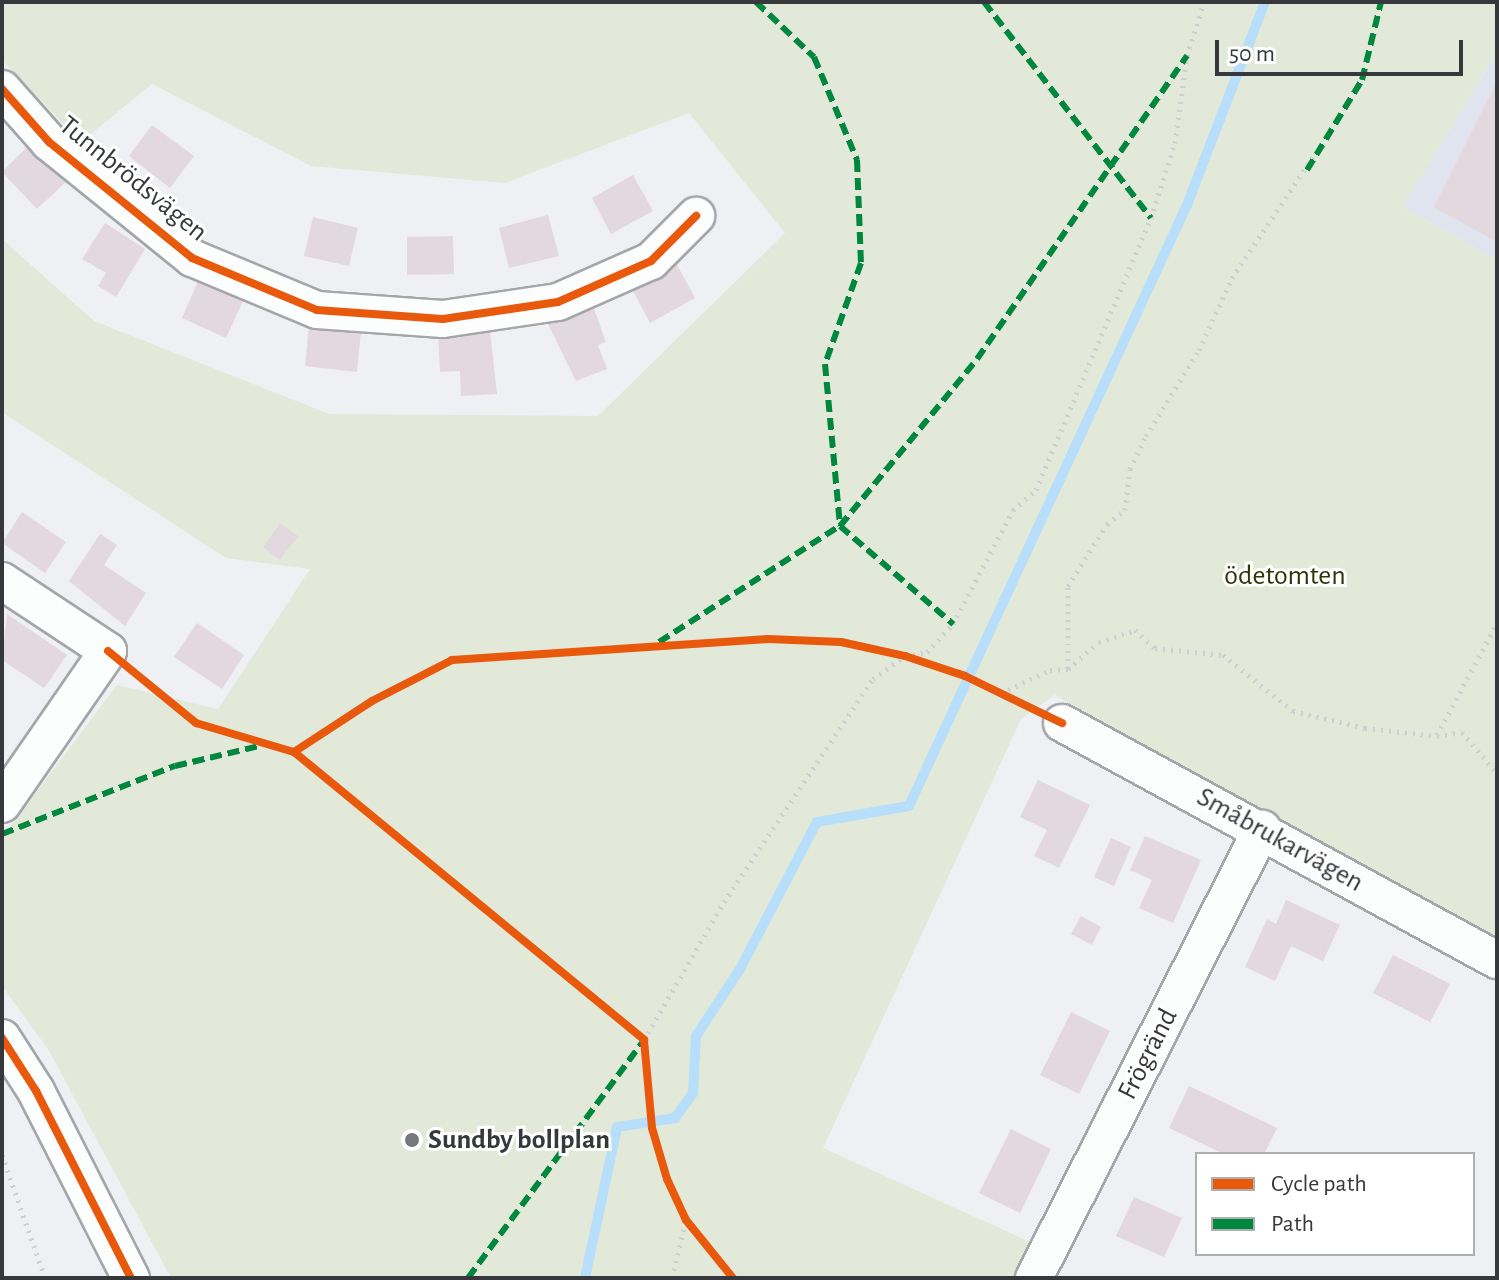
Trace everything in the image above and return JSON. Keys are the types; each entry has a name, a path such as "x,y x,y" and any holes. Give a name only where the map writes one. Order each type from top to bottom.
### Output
{"street":[{"name":"Tunnbrödsvägen","path":"2,89 49,142 192,258 317,310 443,319 558,302 651,261 696,216"},
{"path":"2,581 108,651 2,804"},
{"name":"Småbrukarvägen","path":"1062,723 1262,829 1497,960"},
{"name":"Frögränd","path":"1034,1278 1262,829"},
{"path":"2,1038 36,1091 131,1278"}],"path":[{"path":"646,1056 644,1040 724,902 873,679 905,656 927,652 953,624 1013,510 1036,490 1151,218 1175,143 1187,56 1204,2"},
{"path":"1068,669 1068,586 1107,524 1125,510 1130,469 1146,436 1199,350 1232,278 1313,157"},
{"path":"1437,736 1497,623"},
{"path":"1001,693 1050,670 1068,669 1099,642 1135,630 1140,641 1155,648 1223,655 1293,711 1437,736 1462,732 1497,773"},
{"path":"892,653 922,664"},
{"path":"989,687 1013,699"},
{"path":"632,1030 644,1040"},
{"path":"2,1155 45,1278"},
{"path":"680,1206 686,1220 696,1231"},
{"path":"672,1278 686,1220"}],"shaded area":[{"path":"1497,52 1497,260 1403,207"}],"green space":[{"name":"ödetomten","path":"2,2 1497,2 1497,52 1403,207 1497,260 1497,943 1055,695 1021,719 823,1148 1030,1242 1014,1278 171,1278 48,1049 2,986 2,838 117,685 218,709 310,569 226,558 2,412 2,239 94,321 329,414 598,416 785,233 689,113 505,183 311,166 152,84 81,142 2,60"}],"building":[{"path":"1497,81 1497,242 1434,207"},
{"path":"152,125 194,156 170,188 129,156"},
{"path":"30,144 66,182 37,209 2,172"},
{"path":"633,175 653,211 611,234 592,198"},
{"path":"548,215 559,256 509,268 499,228"},
{"path":"313,217 358,228 349,266 304,256"},
{"path":"105,223 145,249 116,297 98,286 106,273 82,259"},
{"path":"453,236 454,274 407,275 407,237"},
{"path":"676,263 695,298 650,323 631,287"},
{"path":"198,281 243,301 226,338 182,318"},
{"path":"592,303 606,342 598,345 607,369 576,381 546,320"},
{"path":"309,326 361,331 357,372 305,366"},
{"path":"490,331 497,394 461,396 460,371 440,372 438,333"},
{"path":"22,512 66,542 45,573 2,543"},
{"path":"280,523 298,536 280,560 263,547"},
{"path":"100,534 117,545 104,565 146,593 125,626 69,581"},
{"path":"7,614 67,655 44,688 2,660"},
{"path":"197,623 244,655 222,689 174,657"},
{"path":"1038,780 1090,805 1059,868 1034,856 1047,830 1020,817"},
{"path":"1145,836 1201,860 1173,923 1139,908 1152,880 1130,870"},
{"path":"1111,838 1131,847 1114,886 1094,877"},
{"path":"1286,900 1340,925 1323,961 1291,946 1275,981 1245,967 1267,919 1276,924"},
{"path":"1081,916 1101,927 1092,945 1071,934"},
{"path":"1393,955 1450,984 1430,1022 1373,993"},
{"path":"1071,1012 1110,1031 1079,1094 1040,1075"},
{"path":"1189,1086 1277,1128 1265,1152 1220,1152 1169,1128"},
{"path":"1011,1129 1051,1149 1020,1213 979,1193"},
{"path":"1134,1197 1182,1218 1164,1257 1116,1236"}],"waterway":[{"path":"585,1278 617,1127 675,1118 693,1093 696,1036 740,969 817,822 909,806 1187,205 1265,2"}],"marked path":[{"path":"756,2 814,57 857,160 861,263 825,364 840,526 953,624"},
{"path":"984,2 1151,218"},
{"path":"1307,170 1362,80 1381,2"},
{"path":"659,642 840,526 977,359 1187,56"},
{"path":"2,834 175,766 259,746"},
{"path":"468,1278 644,1040"}],"cycle path":[{"path":"2,89 49,142 192,258 317,310 443,319 558,302 651,261 696,216"},
{"path":"294,752 372,701 452,660 768,639 841,642 905,656 965,676 1062,723"},
{"path":"108,651 196,723 294,752 644,1040 652,1128 667,1179 686,1220 733,1278"},
{"path":"2,1038 36,1091 131,1278"}],"place":[{"name":"Sundby bollplan","path":"412,1140"}]}
